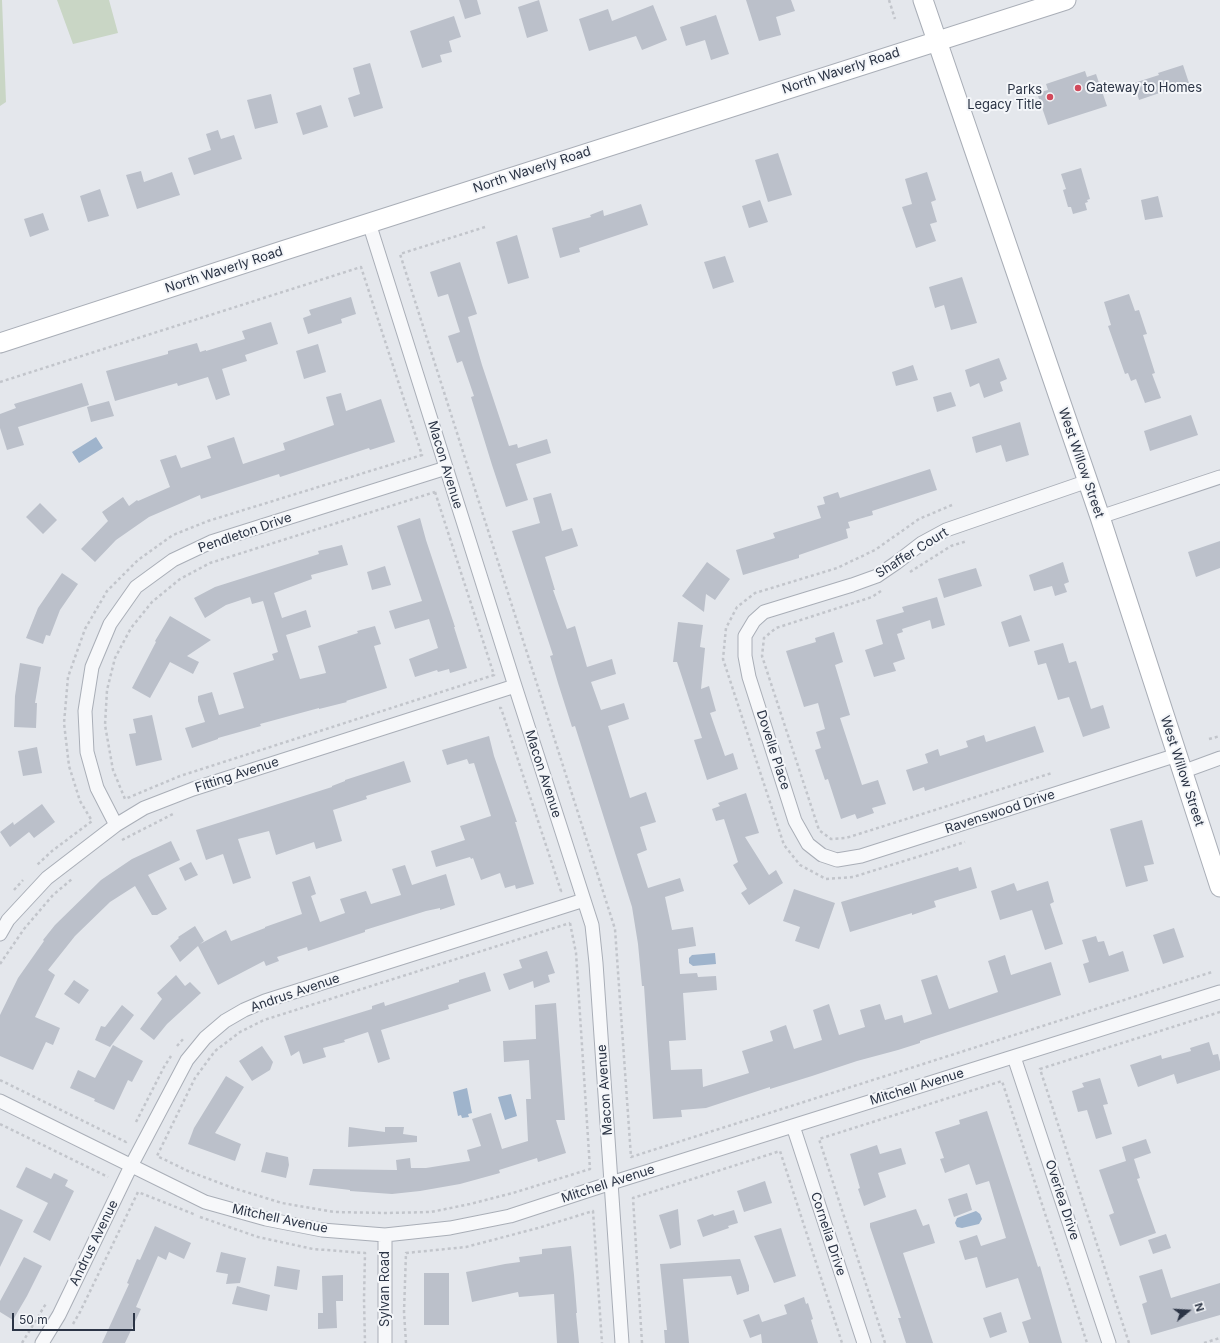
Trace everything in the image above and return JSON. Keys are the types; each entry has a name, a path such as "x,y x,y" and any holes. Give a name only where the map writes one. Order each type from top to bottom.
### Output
{"main road":[{"name":"West Willow Street","path":"923,0 1088,481 1220,887"},
{"name":"North Waverly Road","path":"0,344 936,40 1066,0"}],"street":[{"name":"Macon Avenue","path":"369,223 592,925 596,963 622,1343"},
{"name":"Pendleton Drive","path":"116,825 97,788 87,752 85,710 92,667 110,624 136,587 172,560 211,542 446,468"},
{"path":"1100,517 1220,477"},
{"name":"Shaffer Court","path":"745,636 754,621 764,612 877,576 922,543 946,530 1088,481"},
{"name":"Dovelle Place","path":"745,636 745,656 749,677 795,821 808,844 822,855"},
{"name":"Fitting Avenue","path":"0,934 8,920 48,878 116,825 144,808 193,789 515,686"},
{"name":"Ravenswood Drive","path":"822,855 837,860 861,856 1180,764 1220,758"},
{"name":"Andrus Avenue","path":"42,1343 59,1315 131,1166 187,1060 205,1038 225,1021 244,1010 265,1001 584,900"},
{"name":"Mitchell Avenue","path":"0,1101 205,1202 266,1219 322,1230 385,1235 450,1228 510,1216 611,1182 1220,992"},
{"name":"Overlea Drive","path":"1014,1057 1109,1343"},
{"name":"Cornelia Drive","path":"793,1126 864,1343"},
{"name":"Sylvan Road","path":"385,1235 385,1343"}],"path":[{"path":"889,0 895,19"},
{"path":"485,227 400,254 615,929 631,1157 1212,972"},
{"path":"0,382 361,267 422,455 208,521 173,536 138,560 107,591 85,629 68,677 64,723 69,766 80,801 92,821 52,851 37,866"},
{"path":"435,492 494,675 180,776 125,799 113,770 105,725 107,690 115,658 130,628 152,602 180,579 210,563 435,492"},
{"path":"952,505 919,519 875,550 837,568 755,593 737,607 726,628 723,658 784,845 800,865 826,879 853,877 965,842"},
{"path":"905,576 951,546 967,541"},
{"path":"885,589 872,597 776,628 764,638 762,656 819,830 831,839 846,838 1052,773"},
{"path":"494,710 501,708 561,891 553,893"},
{"path":"1209,739 1220,736"},
{"path":"118,842 174,814"},
{"path":"13,892 27,876"},
{"path":"0,964 24,929 53,895 75,877"},
{"path":"570,923 576,952 590,1169 513,1193 431,1212 334,1212 282,1204 232,1188 188,1171 157,1156 194,1078 215,1051 240,1032 264,1020 570,923"},
{"path":"1129,1343 1040,1069 1220,1012"},
{"path":"176,1048 185,1037"},
{"path":"133,1128 172,1054"},
{"path":"0,1080 126,1142 129,1135"},
{"path":"885,1343 819,1139 1002,1081 1088,1343"},
{"path":"0,1124 109,1176"},
{"path":"642,1343 633,1198 780,1151 842,1343"},
{"path":"72,1324 80,1312 138,1192 218,1225 258,1238 313,1249 365,1253 365,1343"},
{"path":"406,1343 404,1312 406,1253 466,1247 538,1228 592,1210 602,1343"},
{"path":"1204,1343 1220,1338"}],"green space":[{"path":"0,0 2,0 6,102 0,106"},
{"path":"57,0 109,0 118,33 73,44"}],"water":[{"path":"96,437 103,448 79,463 72,452"},
{"path":"715,953 716,964 693,966 689,963 689,958 692,955"},
{"path":"467,1088 472,1113 468,1114 469,1117 462,1118 461,1115 458,1116 453,1092"},
{"path":"511,1094 517,1116 505,1120 498,1097"},
{"path":"976,1211 980,1214 982,1219 979,1224 962,1228 957,1227 955,1223 957,1218"}],"building":[{"path":"459,0 477,0 481,14 465,19"},
{"path":"539,0 548,31 527,38 518,7"},
{"path":"746,0 791,0 795,11 776,17 781,35 759,41"},
{"path":"653,5 667,40 642,50 636,36 589,51 579,19 608,9 612,21"},
{"path":"716,15 729,54 711,60 705,40 686,46 680,27"},
{"path":"454,16 461,37 449,41 452,52 440,55 442,62 422,68 410,31"},
{"path":"370,63 383,108 354,117 348,98 360,94 353,68"},
{"path":"1183,65 1189,83 1139,100 1134,83"},
{"path":"1085,71 1087,77 1096,74 1107,106 1048,125 1037,93 1048,90 1046,84"},
{"path":"271,94 278,123 255,129 247,100"},
{"path":"321,105 328,127 303,135 296,113"},
{"path":"218,130 221,139 234,135 242,159 194,175 188,158 211,150 206,134"},
{"path":"778,153 792,195 768,202 755,160"},
{"path":"1081,168 1090,199 1085,203 1087,210 1073,214 1071,207 1068,207 1063,190 1066,189 1061,174"},
{"path":"141,171 144,182 172,172 180,195 137,209 126,175"},
{"path":"927,172 936,200 931,202 937,222 930,224 936,241 916,248 902,207 912,204 905,179"},
{"path":"100,189 109,216 88,222 80,196"},
{"path":"1158,196 1163,217 1145,220 1141,200"},
{"path":"760,200 768,222 749,228 742,206"},
{"path":"641,204 648,225 579,248 580,252 560,258 552,228 591,217 590,215 603,210 604,216"},
{"path":"43,213 49,230 30,237 24,219"},
{"path":"517,235 529,278 508,284 496,242"},
{"path":"725,256 734,282 713,289 704,262"},
{"path":"460,262 477,314 468,317 509,446 517,444 518,448 547,439 551,453 516,464 528,500 506,507 471,397 474,396 462,361 457,363 448,336 460,332 448,294 438,297 430,272"},
{"path":"962,277 977,323 951,330 944,305 935,308 929,287"},
{"path":"1129,294 1135,311 1139,310 1147,334 1143,335 1155,373 1152,374 1161,398 1145,403 1136,379 1131,381 1128,373 1125,374 1108,326 1111,325 1104,302"},
{"path":"351,297 356,314 341,319 342,323 308,334 303,318 311,315 309,310"},
{"path":"271,322 278,344 245,355 247,361 222,369 230,395 216,400 208,377 178,386 177,383 115,401 106,371 168,354 168,351 197,343 200,352 206,351 245,339 242,331"},
{"path":"318,344 326,372 304,379 296,351"},
{"path":"999,358 1007,379 1000,382 1003,391 984,398 979,383 970,387 965,370"},
{"path":"913,365 918,380 896,386 892,372"},
{"path":"82,383 89,405 18,427 24,445 7,450 0,428 0,414 16,408 14,404"},
{"path":"951,392 956,406 937,412 933,397"},
{"path":"341,393 346,411 381,399 395,442 370,450 369,448 280,477 279,474 201,499 200,495 149,517 116,540 95,562 81,549 108,521 102,512 123,497 129,506 137,500 138,501 170,487 160,460 176,455 181,468 211,458 207,446 234,437 243,464 285,450 283,443 334,425 326,397"},
{"path":"109,401 114,416 91,422 87,407"},
{"path":"1191,415 1198,435 1150,451 1144,431"},
{"path":"1020,422 1029,455 1006,462 1001,445 976,453 972,437"},
{"path":"930,469 937,490 872,511 873,515 848,522 850,528 846,529 848,538 799,555 799,558 743,575 736,550 775,538 773,533 821,518 817,506 825,504 823,497 838,492 840,498"},
{"path":"551,493 562,531 572,528 578,546 545,557 555,590 553,590 567,629 575,626 587,667 612,659 616,674 591,682 601,710 624,703 629,719 608,726 630,798 646,792 656,822 640,827 647,850 637,854 648,888 680,878 684,891 665,897 672,930 693,927 696,946 678,949 680,974 697,973 698,977 716,976 717,990 683,993 686,1040 669,1041 671,1070 702,1069 703,1087 749,1073 742,1051 773,1041 770,1031 786,1025 794,1049 822,1040 813,1010 829,1004 839,1035 865,1027 860,1010 880,1004 885,1020 902,1015 904,1023 932,1014 921,980 937,975 949,1009 998,992 988,961 1005,955 1011,975 1051,962 1061,995 920,1041 920,1043 857,1061 770,1089 770,1087 706,1108 681,1110 682,1117 653,1119 644,986 642,986 638,944 632,907 575,726 572,727 550,656 553,655 512,531 540,523 533,498"},
{"path":"40,503 57,520 43,534 26,517"},
{"path":"420,518 467,668 450,673 449,669 438,672 437,670 415,677 409,659 438,648 429,619 395,629 389,611 422,601 397,526"},
{"path":"1220,541 1220,568 1196,577 1188,552"},
{"path":"342,545 348,565 311,575 312,579 274,593 282,618 306,610 311,627 286,635 300,679 326,673 318,646 358,633 357,631 375,626 381,644 374,646 387,688 346,701 347,702 260,724 261,726 218,738 192,748 185,728 205,722 198,701 198,696 212,692 219,715 244,708 233,673 274,660 272,654 278,652 263,601 252,604 250,597 226,605 205,618 194,598 215,587 319,554 318,551"},
{"path":"707,562 730,579 715,600 706,594 704,612 682,596"},
{"path":"1063,562 1069,582 1064,584 1067,592 1055,596 1052,586 1034,591 1029,575"},
{"path":"385,566 391,585 372,590 367,572"},
{"path":"976,568 982,586 944,598 938,579"},
{"path":"62,573 78,584 60,610 50,636 46,635 43,644 26,638 38,608"},
{"path":"937,597 945,625 932,629 930,620 902,629 903,632 897,634 905,659 893,663 896,671 874,677 865,650 883,644 876,620 904,612 902,607"},
{"path":"1021,615 1030,641 1009,647 1001,622"},
{"path":"170,616 211,640 187,656 199,662 193,674 170,662 150,698 132,688 156,642 155,641"},
{"path":"678,622 703,625 700,647 705,648 701,689 709,686 716,711 710,713 725,756 733,753 738,769 707,780 694,740 702,738 677,662 673,662"},
{"path":"834,632 843,662 835,665 850,715 840,718 862,785 878,780 886,804 872,808 874,813 857,819 855,814 841,819 828,779 825,780 815,750 821,748 816,732 825,729 818,703 804,707 786,651 816,642 815,638"},
{"path":"1063,643 1069,663 1076,661 1091,709 1103,705 1110,728 1083,737 1069,697 1058,700 1046,663 1038,665 1034,651"},
{"path":"20,663 41,667 35,703 37,703 36,728 14,727 15,696"},
{"path":"152,715 162,760 136,766 129,734 136,733 133,719"},
{"path":"1035,726 1044,752 925,791 924,787 913,791 906,770 928,763 925,754 938,749 940,756 968,747 966,741 984,735 986,742"},
{"path":"489,736 494,756 517,822 515,822 534,884 516,889 515,885 505,888 500,873 481,880 473,858 471,859 470,857 436,867 431,851 465,840 460,826 491,816 474,763 469,764 467,759 447,765 442,750"},
{"path":"37,747 42,773 23,776 18,751"},
{"path":"404,761 411,782 366,796 367,799 333,810 342,841 316,849 314,842 276,855 269,831 238,839 251,878 233,884 223,854 206,860 196,830 332,787 345,780"},
{"path":"746,793 759,833 745,837 769,875 776,870 783,883 749,905 741,893 747,889 733,865 738,862 724,819 716,821 712,809 720,806 718,803"},
{"path":"42,804 55,822 34,838 29,832 10,847 0,832 13,822 14,825"},
{"path":"1142,820 1154,864 1144,866 1148,881 1126,887 1110,829"},
{"path":"171,841 180,860 148,875 167,909 157,915 152,915 135,886 110,902 75,936 48,970 55,975 35,1017 60,1028 53,1045 46,1042 33,1070 0,1056 0,1015 18,978 44,941 43,940 55,925 101,880 132,859"},
{"path":"191,862 198,875 185,881 179,868"},
{"path":"405,865 412,885 446,874 455,905 440,910 440,908 426,911 365,930 365,932 308,951 307,947 277,957 279,961 266,966 264,961 218,985 198,946 180,962 170,946 179,938 178,937 195,926 204,941 200,944 226,930 231,941 302,914 292,882 310,876 316,894 311,896 320,922 345,913 340,899 366,891 371,904 401,895 392,869"},
{"path":"958,867 959,871 971,867 977,888 934,901 936,907 850,932 841,902"},
{"path":"1048,881 1054,902 1050,904 1063,944 1045,950 1032,910 1000,920 991,891 1014,883 1017,891"},
{"path":"794,889 835,903 819,949 795,941 800,927 783,921"},
{"path":"1174,928 1184,957 1163,964 1153,935"},
{"path":"1096,936 1098,942 1104,941 1109,956 1123,951 1129,971 1089,983 1083,964 1089,962 1082,940"},
{"path":"547,951 555,973 548,975 550,982 534,988 533,981 509,990 503,974 522,968 519,960"},
{"path":"485,972 491,991 448,1005 449,1009 381,1030 390,1059 378,1063 368,1032 344,1040 345,1042 323,1048 326,1057 303,1064 299,1051 291,1056 284,1036 372,1009 372,1006 384,1002 385,1006"},
{"path":"176,975 185,986 190,982 201,993 167,1024 154,1040 140,1029 162,999 157,993"},
{"path":"74,980 89,990 79,1004 64,994"},
{"path":"556,1003 565,1120 556,1120 566,1153 538,1162 537,1158 499,1170 500,1173 460,1184 420,1191 392,1194 350,1191 309,1185 313,1169 397,1170 396,1160 410,1158 411,1168 426,1168 470,1161 467,1150 481,1146 472,1119 491,1113 502,1149 528,1141 526,1099 531,1099 529,1060 504,1062 503,1041 536,1039 535,1005"},
{"path":"122,1005 134,1015 110,1047 95,1040 101,1026 105,1027"},
{"path":"1209,1042 1213,1055 1218,1054 1220,1070 1177,1084 1174,1074 1138,1087 1130,1065 1161,1055 1162,1059 1191,1051 1190,1048"},
{"path":"113,1045 143,1061 132,1082 128,1080 114,1110 94,1101 95,1099 70,1088 78,1070 95,1078"},
{"path":"262,1046 273,1062 270,1070 252,1081 239,1061"},
{"path":"226,1076 244,1087 215,1133 241,1144 235,1161 188,1144 194,1128"},
{"path":"1100,1078 1108,1104 1103,1105 1112,1134 1096,1139 1087,1110 1078,1112 1072,1091 1084,1087 1082,1083"},
{"path":"987,1111 1038,1267 1040,1266 1062,1343 1029,1343 1022,1322 1031,1319 1018,1278 986,1288 977,1257 965,1260 959,1241 977,1235 981,1246 1006,1238 989,1181 976,1185 969,1164 945,1173 940,1159 944,1158 935,1132 960,1124 959,1120"},
{"path":"349,1127 385,1132 385,1127 404,1127 403,1134 417,1136 417,1142 348,1147"},
{"path":"1146,1139 1151,1153 1134,1159 1140,1178 1137,1179 1156,1233 1120,1246 1109,1215 1114,1213 1099,1170 1126,1161 1122,1147"},
{"path":"877,1145 880,1154 901,1148 906,1164 878,1173 886,1197 864,1206 858,1189 860,1188 850,1154"},
{"path":"266,1152 288,1157 289,1165 286,1178 261,1172"},
{"path":"26,1167 51,1179 54,1173 68,1180 65,1186 74,1191 50,1241 33,1232 48,1203 16,1187"},
{"path":"765,1181 772,1203 744,1212 737,1191"},
{"path":"967,1193 972,1210 954,1217 948,1199"},
{"path":"0,1209 23,1220 0,1267"},
{"path":"678,1209 681,1245 670,1249 659,1215"},
{"path":"916,1209 923,1226 929,1224 935,1243 903,1253 933,1343 906,1343 898,1318 901,1318 870,1227 870,1223"},
{"path":"734,1210 738,1223 728,1226 729,1228 703,1237 697,1220 713,1214 714,1216"},
{"path":"155,1226 191,1243 184,1259 169,1252 166,1260 158,1256 136,1307 141,1309 125,1343 102,1343 129,1284 127,1283 137,1259 140,1260"},
{"path":"781,1228 796,1276 774,1283 754,1236"},
{"path":"1166,1234 1171,1248 1153,1254 1148,1240"},
{"path":"571,1246 579,1343 557,1343 554,1294 519,1297 518,1292 472,1302 466,1272 520,1262 519,1257 542,1254 542,1249"},
{"path":"221,1252 246,1258 240,1283 226,1284 228,1274 216,1272"},
{"path":"24,1257 42,1266 13,1320 0,1312 0,1301"},
{"path":"740,1259 749,1286 749,1291 737,1295 731,1276 683,1279 689,1343 665,1343 664,1330 667,1330 660,1264"},
{"path":"277,1266 300,1270 297,1290 274,1286"},
{"path":"1162,1269 1171,1298 1220,1283 1220,1315 1151,1335 1142,1304 1147,1302 1139,1276"},
{"path":"424,1273 449,1273 449,1325 424,1325"},
{"path":"343,1275 343,1301 336,1301 337,1328 318,1329 318,1313 323,1313 322,1276"},
{"path":"237,1286 270,1295 267,1311 232,1304"},
{"path":"804,1297 806,1304 808,1303 813,1319 811,1320 818,1343 762,1343 761,1334 750,1338 743,1320 759,1314 762,1322 787,1314 784,1305"},
{"path":"1001,1312 1007,1332 990,1338 983,1318"}],"place":[{"name":"Gateway to Homes","path":"1078,88"},
{"name":"Parks Legacy Title","path":"1050,97"}]}
